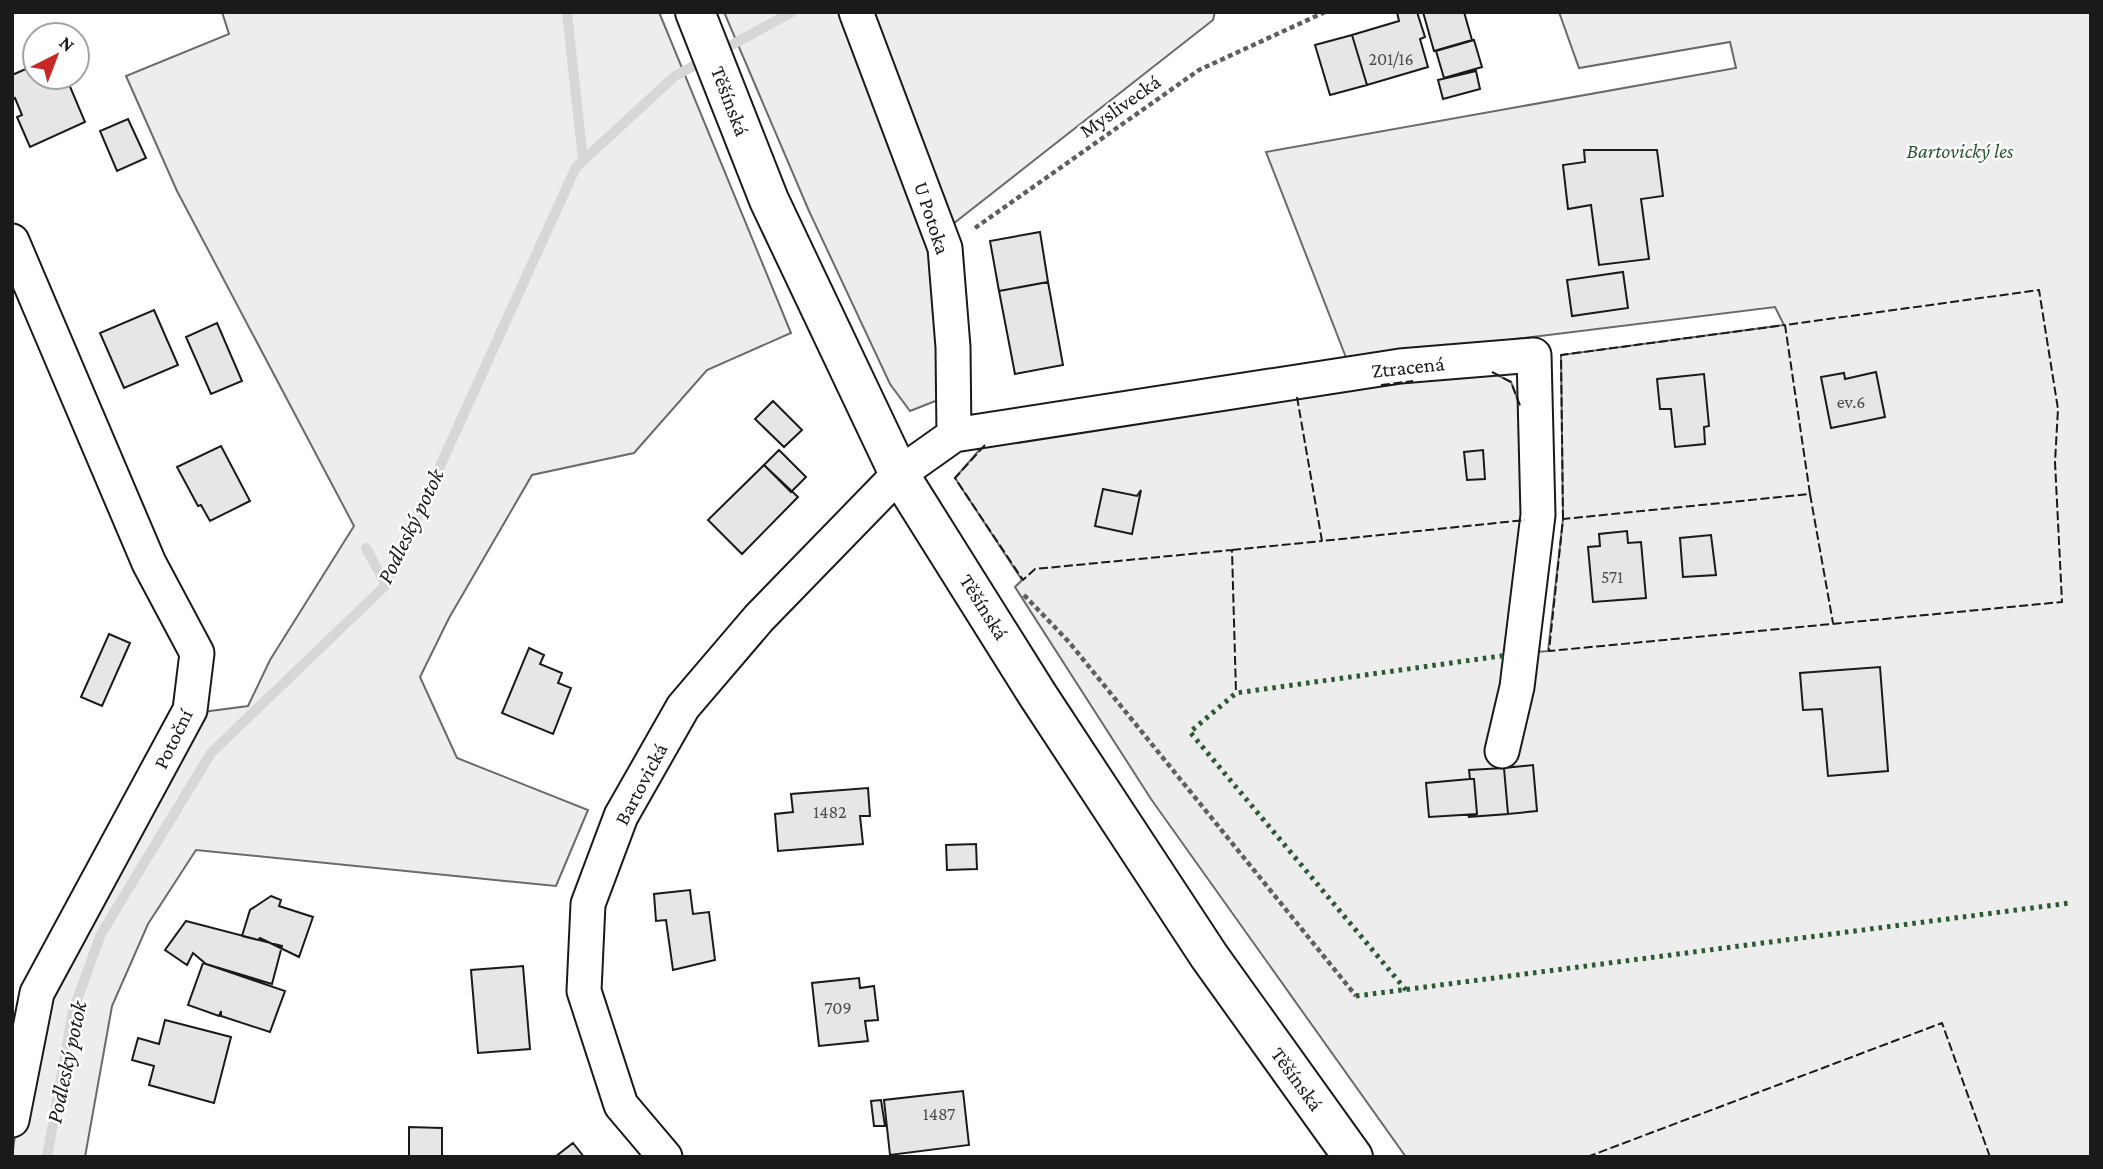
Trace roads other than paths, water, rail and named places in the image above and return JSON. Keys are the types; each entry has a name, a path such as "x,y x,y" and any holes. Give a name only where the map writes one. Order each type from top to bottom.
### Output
{"main road":[{"name":"Těšínská","path":"695,12 769,200 899,474 1037,694 1209,956 1353,1157"}],"street":[{"name":"U Potoka","path":"856,12 945,248 953,347 954,435"},
{"name":"Potoční","path":"12,241 149,563 197,653 190,710 37,993 12,1120"},
{"name":"Ztracená","path":"899,474 954,435 1399,366 1534,355 1538,515 1517,687 1502,751"},
{"name":"Bartovická","path":"665,1157 621,1105 584,991 588,904 621,816 683,707 759,618 899,474"}],"waterway":[{"path":"567,12 583,160"},
{"name":"Podleský potok","path":"47,1157 73,1011 101,934 211,753 386,585 576,167 675,76 792,12"},
{"path":"366,548 386,585"}],"park label":[{"name":"Bartovický les","path":"1960,151"}]}
